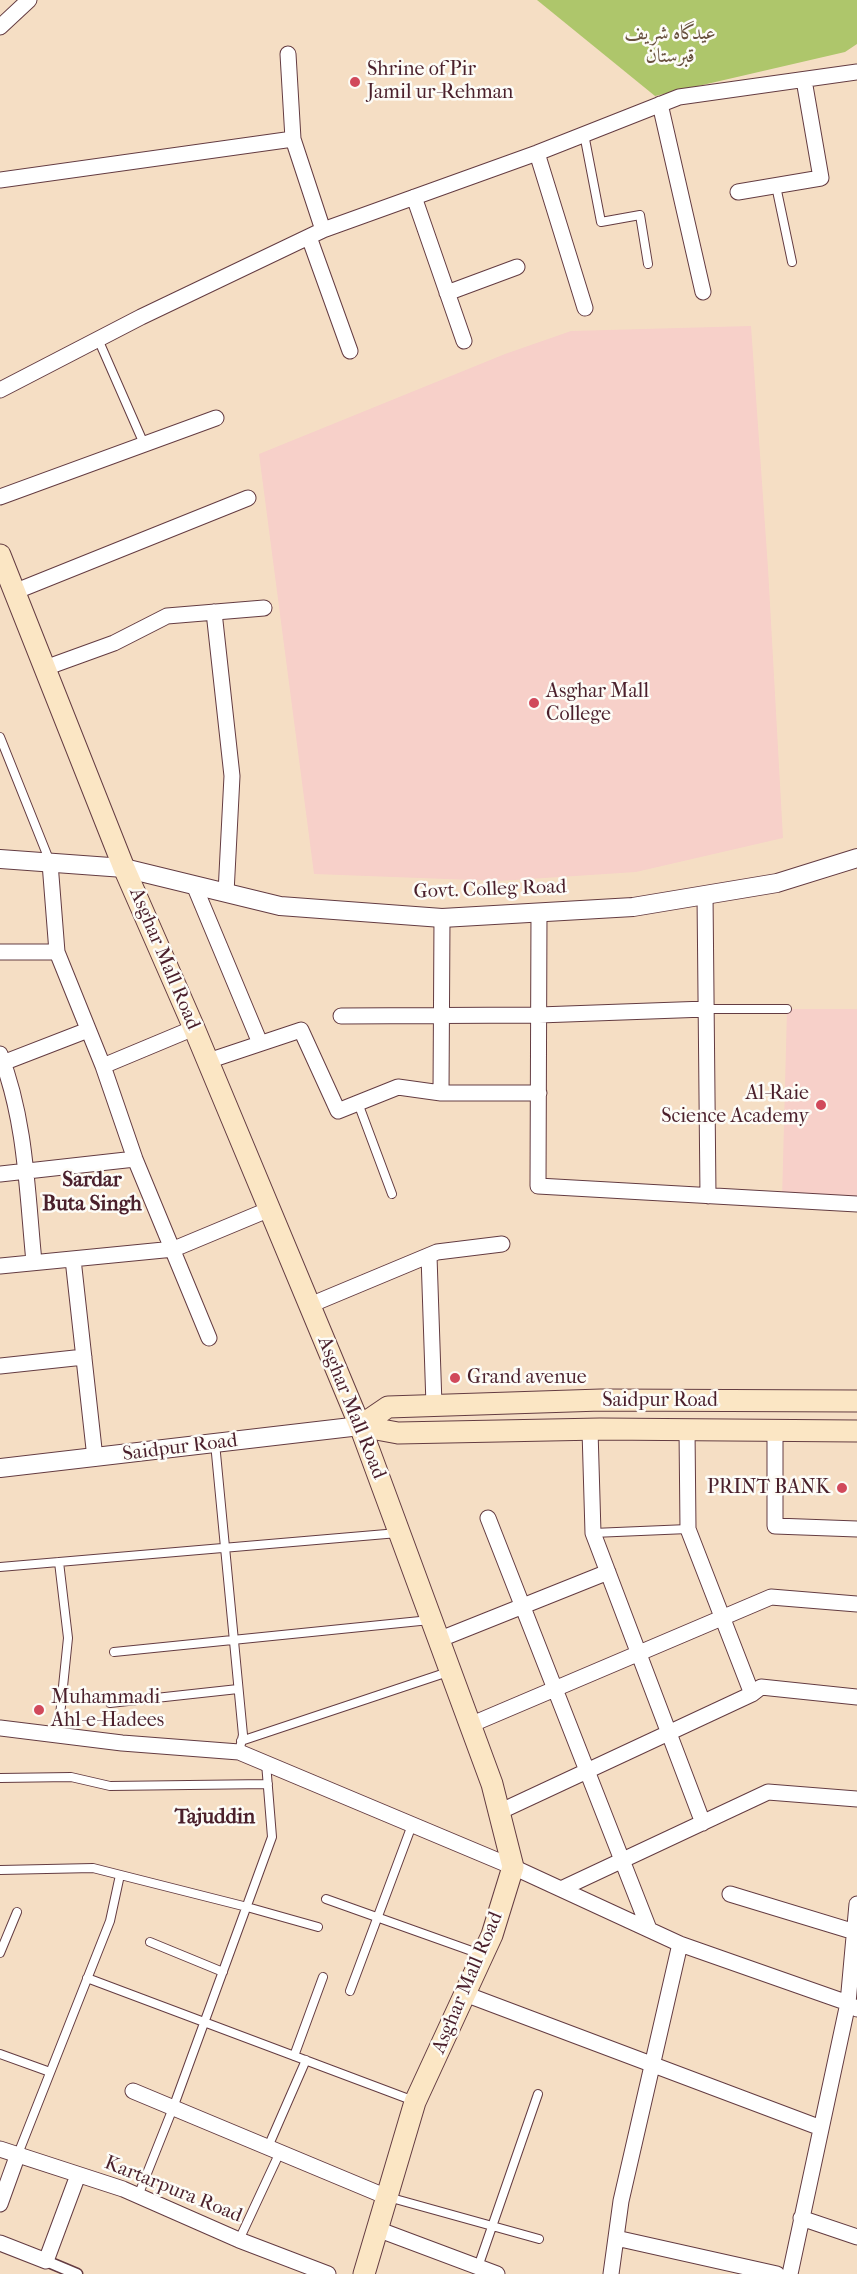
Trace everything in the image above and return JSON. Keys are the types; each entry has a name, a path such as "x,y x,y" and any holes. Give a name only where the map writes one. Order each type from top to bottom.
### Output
{"main road":[{"name":"Asghar Mall Road","path":"0,555 124,868 194,1028 360,1426 492,1784 513,1867 492,1935 415,2102 364,2274"},
{"name":"Saidpur Road","path":"360,1426 388,1407 601,1400 857,1401"},
{"name":"Saidpur Road","path":"360,1426 398,1433 590,1430 857,1431"}],"street":[{"path":"0,27 29,0"},
{"path":"288,54 293,139 316,234 350,351"},
{"path":"0,390 98,339 316,234 537,153 660,104 679,97 857,72"},
{"path":"738,192 821,178 804,80"},
{"path":"660,104 703,292"},
{"path":"0,180 293,139"},
{"path":"537,153 585,308"},
{"path":"414,197 464,341"},
{"path":"447,293 517,267"},
{"path":"0,496 216,418"},
{"path":"14,592 248,498"},
{"path":"45,669 114,643 167,616 264,608"},
{"path":"214,612 232,776 226,893"},
{"name":"Govt. Colleg Road","path":"0,859 124,868 279,906 442,918 633,906 777,883 857,858"},
{"path":"50,863 57,952 103,1066 135,1159 209,1338"},
{"path":"194,885 260,1043"},
{"path":"705,895 708,1196"},
{"path":"539,912 538,1186 857,1204"},
{"path":"441,1093 442,918"},
{"path":"0,952 57,952"},
{"path":"341,1016 539,1015 706,1009"},
{"path":"103,1066 194,1028"},
{"path":"34,1262 19,1119 1,1060 88,1030"},
{"path":"207,1060 302,1030 338,1111 398,1087 441,1093 538,1093"},
{"path":"0,1174 135,1159"},
{"path":"0,1266 174,1249 270,1209"},
{"path":"310,1305 437,1252 502,1244"},
{"path":"429,1256 434,1405"},
{"path":"73,1259 95,1458"},
{"path":"0,1366 84,1358"},
{"name":"Saidpur Road","path":"0,1468 360,1426"},
{"path":"590,1430 593,1533 703,1823"},
{"path":"687,1430 688,1529 752,1694"},
{"path":"775,1430 775,1526 857,1529"},
{"path":"488,1518 649,1929"},
{"path":"438,1640 608,1572"},
{"path":"470,1725 771,1597 857,1604"},
{"path":"499,1812 752,1694 761,1686 857,1697"},
{"path":"0,1728 122,1743 240,1747 266,1763 513,1867 680,1944 853,2006"},
{"path":"561,1889 768,1792 857,1799"},
{"path":"730,1894 855,1932"},
{"path":"790,2274 821,2128 853,2006 857,1904"},
{"path":"611,2274 621,2201 680,1944"},
{"path":"465,1994 821,2128"},
{"path":"133,2091 387,2197"},
{"name":"Kartarpura Road","path":"0,2149 138,2196 239,2240 328,2274"},
{"path":"0,2205 18,2154"},
{"path":"46,2261 78,2175"},
{"path":"801,2218 857,2237"},
{"path":"377,2229 497,2274"},
{"path":"616,2238 777,2274"},
{"path":"0,2243 77,2274"}],"lane":[{"path":"584,134 601,222 640,215 648,264"},
{"path":"776,186 792,262"},
{"path":"98,339 144,444"},
{"path":"0,737 50,863"},
{"path":"706,1009 787,1009"},
{"path":"358,1103 392,1194"},
{"path":"215,1443 238,1689 240,1747 450,1671"},
{"path":"593,1533 688,1529"},
{"path":"0,1567 399,1533"},
{"path":"58,1735 68,1638 59,1562"},
{"path":"114,1652 431,1620"},
{"path":"110,1703 238,1689"},
{"path":"138,2196 173,2108 273,1836 266,1763"},
{"path":"0,1778 71,1777 110,1786 267,1784"},
{"path":"350,1991 412,1825"},
{"path":"0,1870 93,1868 318,1927"},
{"path":"18,2154 110,1921 120,1875"},
{"path":"326,1899 483,1955"},
{"path":"0,1953 17,1912"},
{"path":"150,1942 223,1972"},
{"path":"294,2056 323,1977"},
{"path":"87,1978 415,2102"},
{"path":"0,2054 50,2072"},
{"path":"239,2240 306,2060"},
{"path":"478,2267 538,2094"},
{"path":"387,2197 539,2239"}],"shaded area":[{"name":"Asghar Mall College","path":"751,326 768,568 783,838 636,872 499,881 314,874 259,454 505,354 571,331"},
{"name":"Al-Raie Science Academy","path":"787,1009 857,1009 857,1203 782,1200"}],"green space":[{"name":"عیدگاہ شریف قبرستان","path":"537,0 857,0 857,44 845,52 655,96"}],"place":[{"name":"Shrine of Pir Jamil ur-Rehman","path":"355,82"},
{"name":"Asghar Mall College","path":"534,703"},
{"name":"Al-Raie Science Academy","path":"821,1105"},
{"name":"Grand avenue","path":"455,1378"},
{"name":"PRINT BANK","path":"842,1488"},
{"name":"Muhammadi Ahl-e-Hadees","path":"39,1710"}],"district":[{"name":"Sardar Buta Singh","path":"92,1193"},
{"name":"Tajuddin","path":"215,1818"}]}
